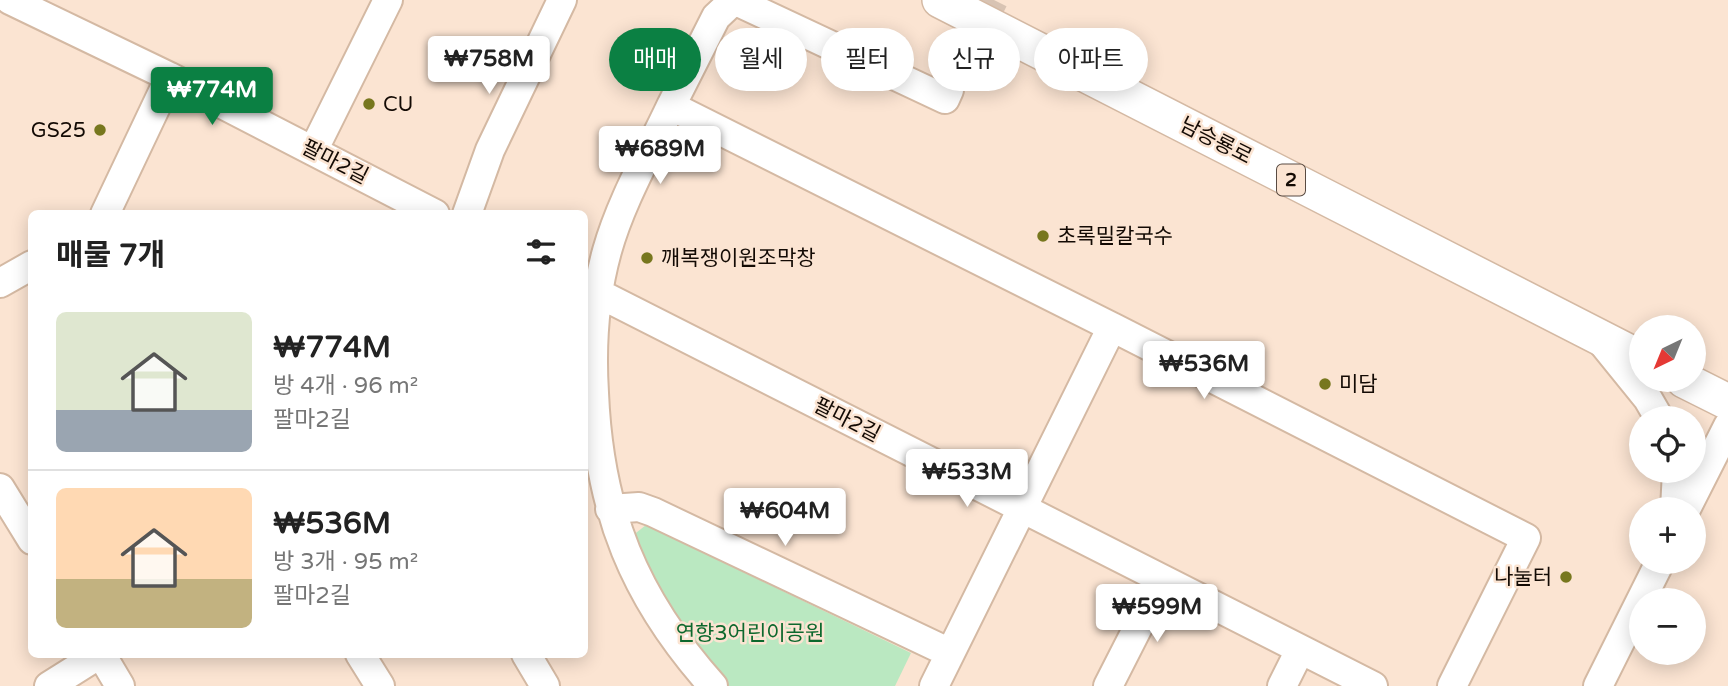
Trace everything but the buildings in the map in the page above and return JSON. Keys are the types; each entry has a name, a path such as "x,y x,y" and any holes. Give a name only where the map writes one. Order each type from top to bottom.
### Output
{"main road":[{"name":"남승룡로","path":"940,0 1629,352"},
{"path":"1706,391 1728,402"}],"street":[{"name":"팔마2길","path":"10,0 170,78 427,210"},
{"path":"313,151 388,0"},
{"path":"468,210 491,150 562,0"},
{"path":"713,686 659,618 621,542 600,473 595,425 591,289 613,232 671,106 716,18 734,0 945,99 948,91"},
{"path":"107,210 170,78"},
{"path":"671,106 1527,538 1451,686"},
{"path":"0,283 28,267"},
{"name":"팔마2길","path":"591,289 1373,686"},
{"path":"934,686 1112,327"},
{"path":"1597,336 1652,406"},
{"path":"1692,497 1728,426"},
{"path":"0,488 28,534"},
{"path":"610,509 639,507 653,512 950,653"},
{"path":"1598,686 1654,574"},
{"path":"1108,686 1162,580"},
{"path":"1282,686 1300,650"},
{"path":"48,686 94,658"},
{"path":"102,658 120,686"},
{"path":"528,658 545,686"}],"green space":[{"name":"연향3어린이공원","path":"646,525 911,653 895,686 729,686 687,642 627,540"}],"tunnel":[{"path":"980,28 994,0"}],"place":[{"name":"CU","path":"369,104"},
{"name":"GS25","path":"100,130"},
{"name":"초록밀칼국수","path":"1043,236"},
{"name":"깨복쟁이원조막창","path":"647,258"},
{"name":"미담","path":"1325,384"},
{"name":"나눌터","path":"1566,577"}]}
